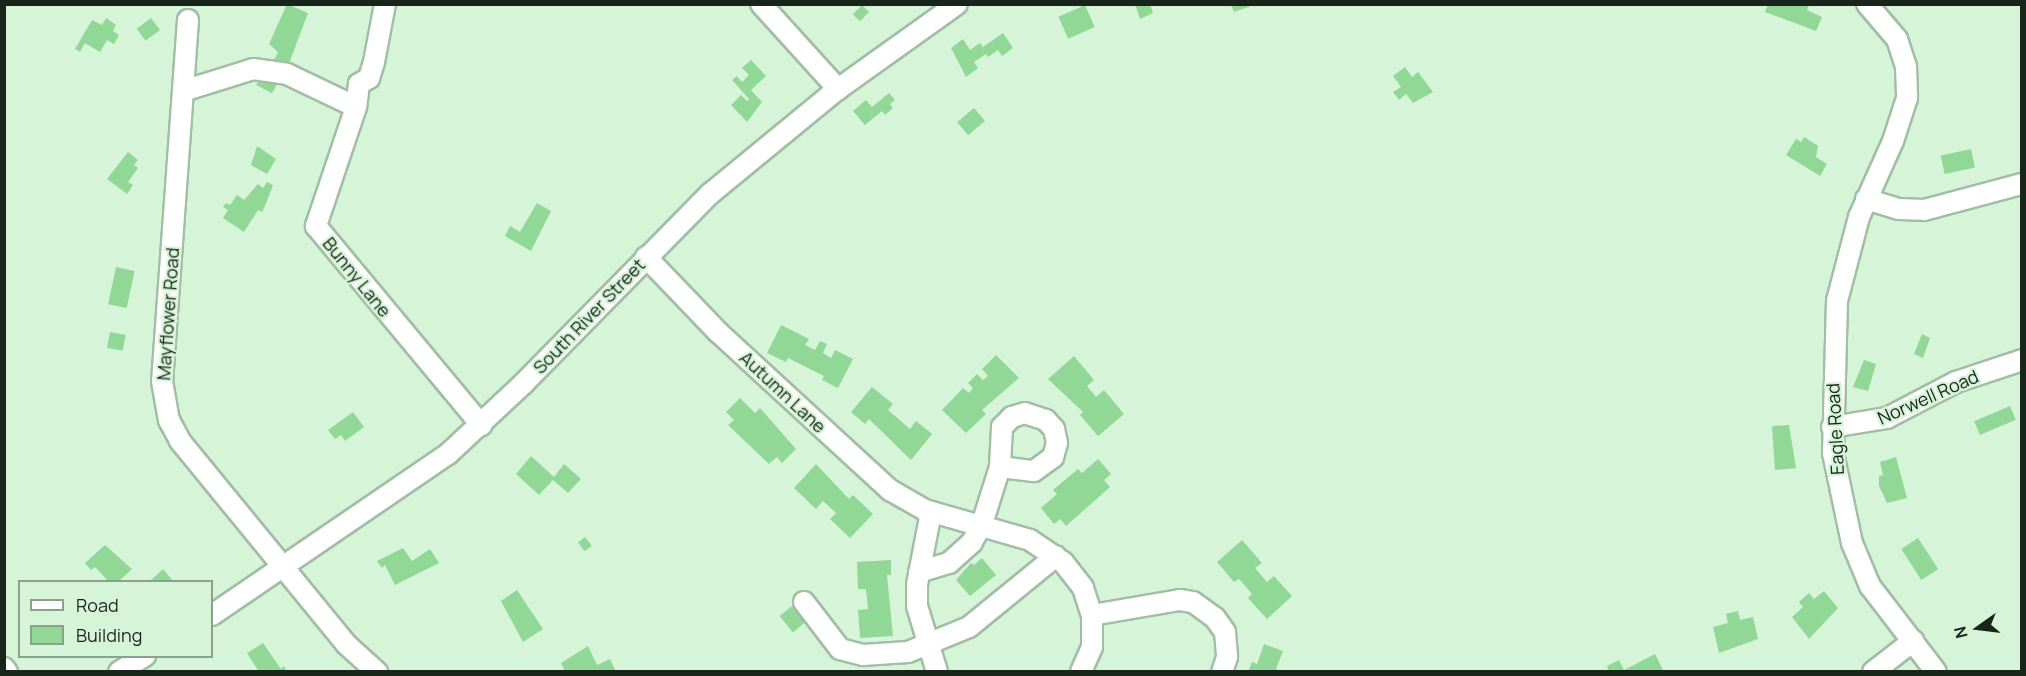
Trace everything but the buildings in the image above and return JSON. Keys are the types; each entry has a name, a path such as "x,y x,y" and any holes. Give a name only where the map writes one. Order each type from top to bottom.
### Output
{"street":[{"name":"Bunny Lane","path":"385,4 374,62 369,78 359,84 356,107 316,226 481,424"},
{"path":"761,4 838,89"},
{"name":"South River Street","path":"213,614 417,477 481,424 710,194 838,89 957,4"},
{"name":"Eagle Road","path":"1867,4 1897,39 1908,82 1905,111 1866,199 1836,301 1832,427 1837,478 1859,563 1870,586 1936,672"},
{"name":"Mayflower Road","path":"188,20 162,381 165,406 174,433 346,644 377,672"},
{"path":"183,91 253,69 287,74 356,107"},
{"path":"1866,199 1884,206 1924,210 2022,184"},
{"name":"Autumn Lane","path":"646,257 718,332 890,490 931,512 982,524 1030,540 1056,556 1083,588 1092,615 1092,647 1081,671"},
{"name":"Norwell Road","path":"1832,427 1887,418 1956,382 2022,360"},
{"path":"919,572 960,557 982,524 1000,467"},
{"path":"931,512 919,572 917,606 927,647 937,672"},
{"path":"804,603 833,642 849,653 882,655 927,647 969,627 1056,556"},
{"path":"1092,615 1180,600 1193,602 1215,618 1225,632 1227,657 1222,672"},
{"path":"1873,672 1912,641"},
{"path":"119,672 143,658"}]}
